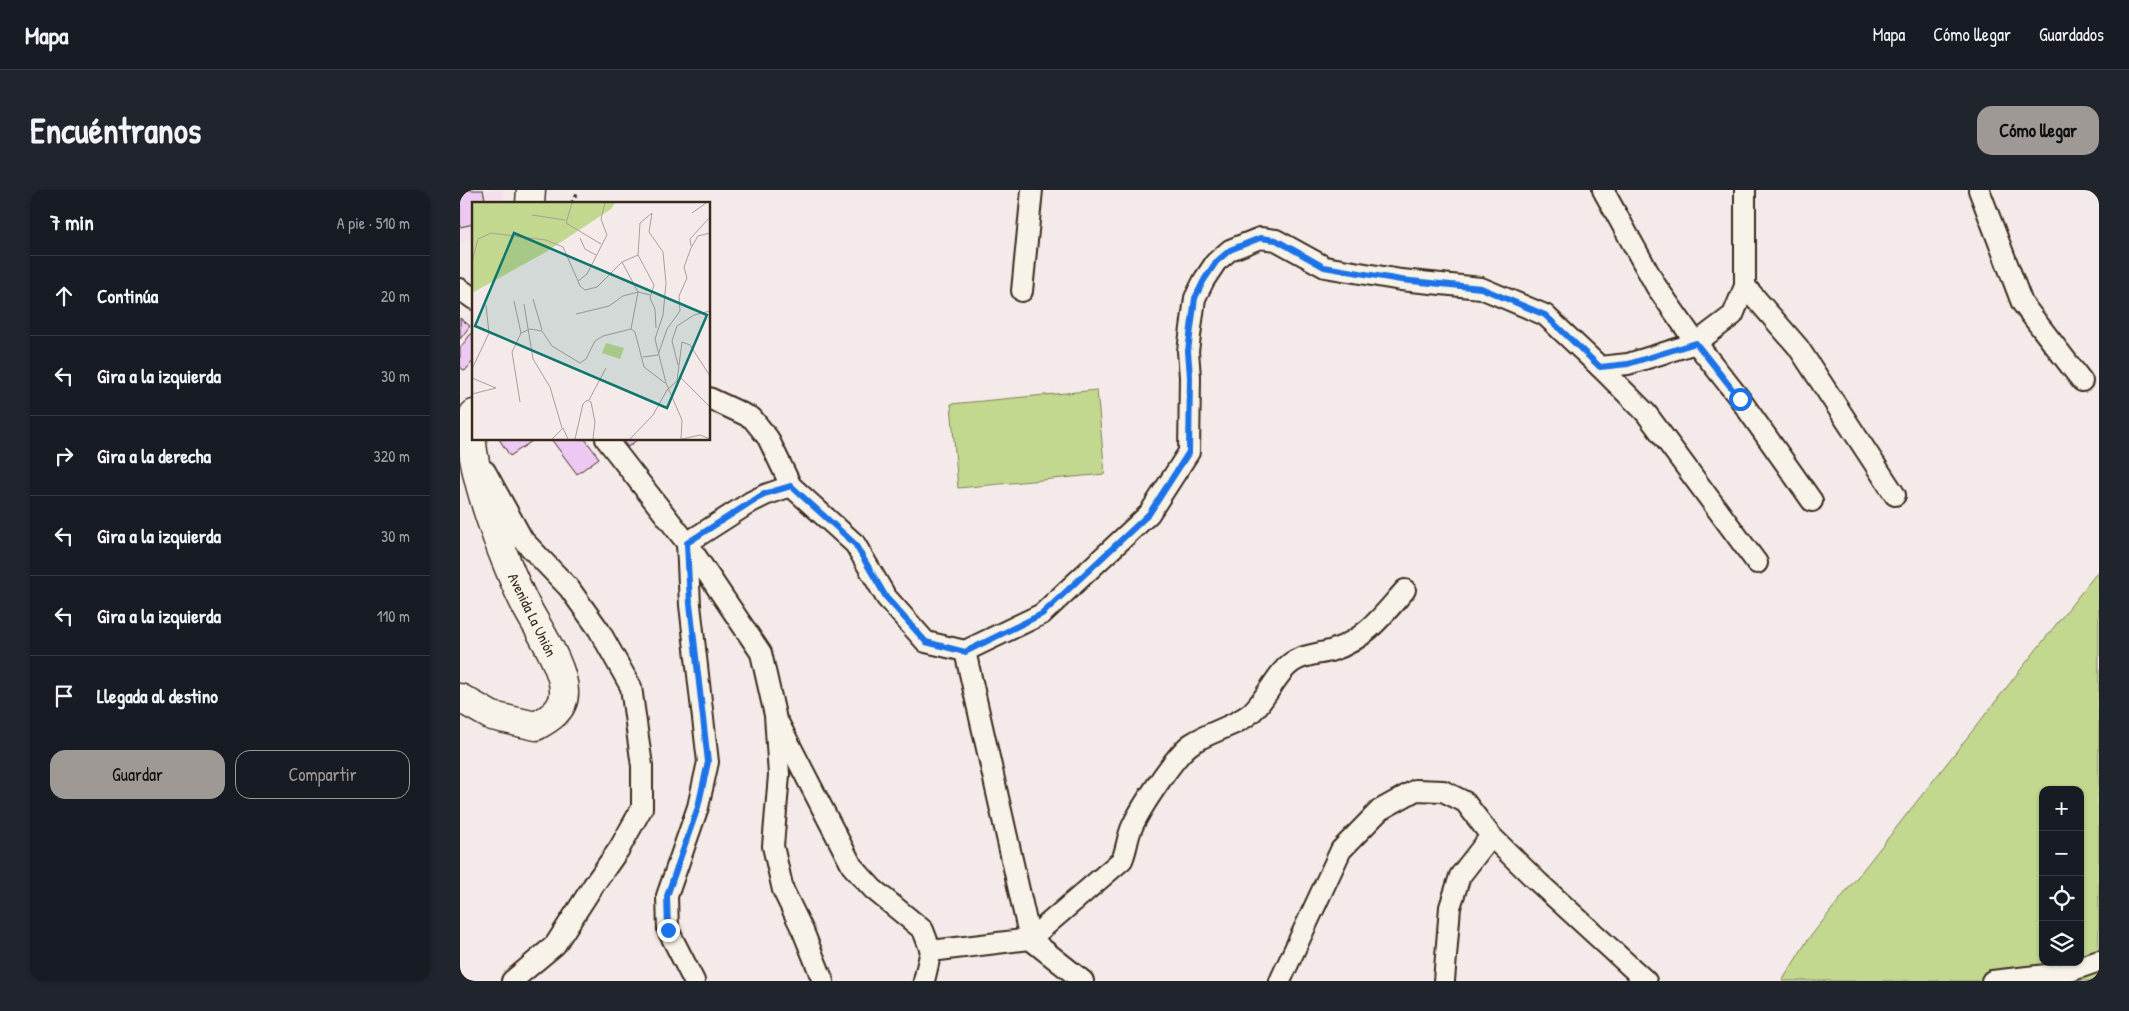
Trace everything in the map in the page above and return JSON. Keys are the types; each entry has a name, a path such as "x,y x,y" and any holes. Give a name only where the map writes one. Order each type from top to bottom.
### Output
{"main road":[{"name":"Avenida La Unión","path":"460,698 492,716 536,726 555,715 564,694 558,669 518,590 492,525 466,448 472,422"}],"street":[{"path":"1022,291 1032,190"},
{"path":"1603,190 1656,286 1696,343 1740,399 1812,501"},
{"path":"1600,367 1628,364 1696,343 1733,315 1745,286 1745,190"},
{"path":"1979,190 2022,303 2082,381"},
{"path":"710,398 752,418 768,438 791,486 855,544 886,597 926,642 965,652 1042,614 1149,514 1189,452 1190,377 1188,351 1195,298 1216,262 1230,250 1260,238 1276,240 1324,267 1401,280 1481,288 1545,315 1646,413 1757,563"},
{"path":"1745,286 1798,347 1896,495"},
{"path":"460,290 472,299"},
{"path":"607,440 687,543 761,653 775,715 779,776 773,846 783,890 803,931 823,981"},
{"path":"466,448 523,540 570,588 599,630 631,687 642,766 642,808 619,850 555,945 512,981"},
{"path":"687,543 764,494 791,486"},
{"path":"687,543 690,604 708,762 698,807 667,896 668,930 694,981"},
{"path":"931,951 1030,939 1122,860 1128,847 1131,830 1142,807 1190,744 1251,712 1265,698 1279,677 1296,660 1351,643 1372,628 1406,590"},
{"path":"965,652 1030,939 1083,981"},
{"path":"775,715 852,866 873,889 923,930 931,951 924,981"},
{"path":"1280,981 1341,850 1380,810 1416,790 1443,791 1465,802 1492,836 1537,881 1646,981"},
{"path":"1444,981 1450,907 1460,876 1492,836"},
{"path":"1992,981 2064,973 2099,961"}],"path":[{"path":"572,202 579,190"}],"shaded area":[{"path":"460,190 503,190 505,202 472,202 472,239 460,241"}],"green space":[{"path":"1097,390 1105,474 958,488 951,404"},
{"path":"2099,570 2099,981 1782,981 1807,941"}],"building":[{"path":"460,190 483,190 486,202 472,202 472,224 460,227"},
{"path":"460,318 470,326 460,339"},
{"path":"472,332 472,362 465,371 460,367 460,348"},
{"path":"500,440 534,440 510,456"},
{"path":"552,440 586,440 599,458 577,474"},
{"path":"622,440 637,440 628,447"}],"route":[{"path":"668,930 667,896 698,807 708,762 690,604 687,543 764,494 791,486 855,544 886,597 926,642 965,652 1042,614 1149,514 1189,452 1190,377 1188,351 1195,298 1216,262 1230,250 1260,238 1276,240 1324,267 1401,280 1481,288 1545,315 1600,367 1628,364 1696,343 1740,399"}]}
